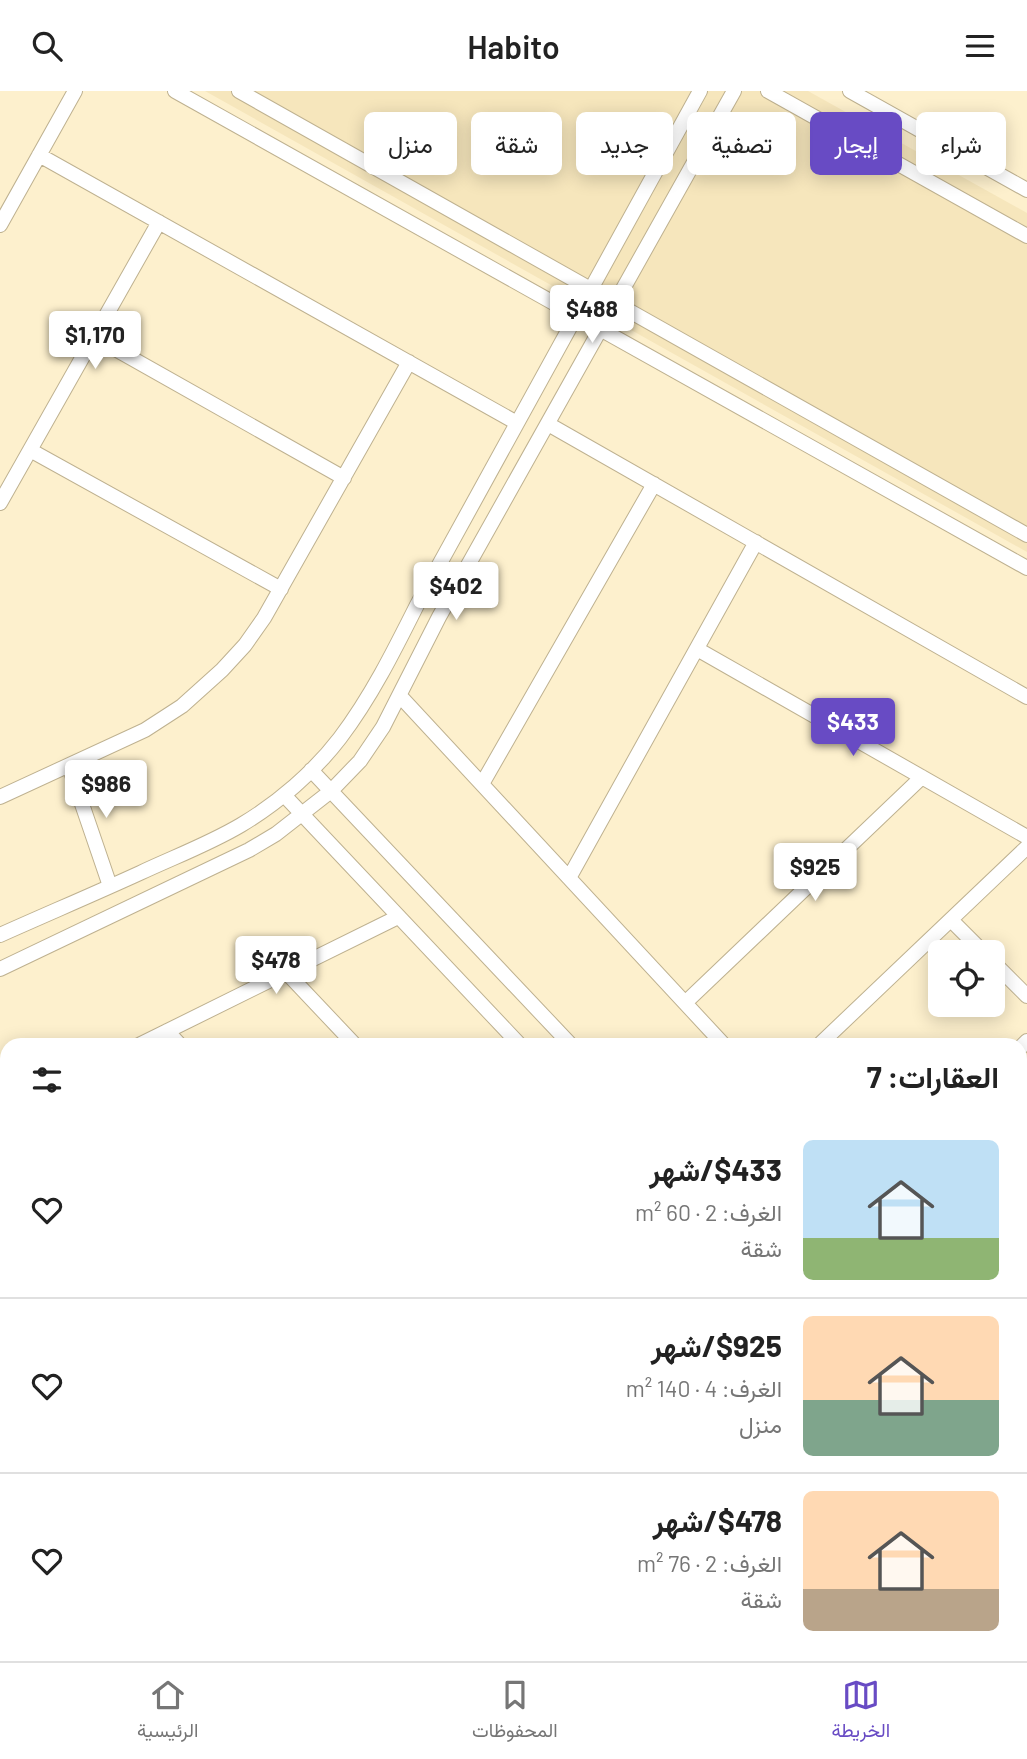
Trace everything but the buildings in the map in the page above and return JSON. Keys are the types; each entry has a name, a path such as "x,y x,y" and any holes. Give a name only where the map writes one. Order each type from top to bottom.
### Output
{"street":[{"path":"0,225 75,91"},
{"path":"175,91 1027,568"},
{"path":"239,91 1027,535"},
{"path":"0,935 197,848 242,824 284,796 339,740 361,709 700,91"},
{"path":"0,969 249,850 302,815 331,791 360,761 383,727 439,617 734,91"},
{"path":"768,91 1027,236"},
{"path":"850,91 869,96 1027,190"},
{"path":"39,155 517,423"},
{"path":"0,503 159,222"},
{"path":"94,337 344,478"},
{"path":"0,797 159,721 203,689 222,670 245,645 264,618 409,362"},
{"path":"548,423 1027,697"},
{"path":"30,450 281,589"},
{"path":"482,785 654,484"},
{"path":"569,878 756,542"},
{"path":"697,649 1027,837"},
{"path":"400,696 718,1038"},
{"path":"69,765 110,886"},
{"path":"311,770 564,1038"},
{"path":"685,1003 922,777"},
{"path":"284,796 513,1038"},
{"path":"826,1038 1027,847"},
{"path":"153,1038 398,917"},
{"path":"951,920 971,940"},
{"path":"286,972 348,1038"},
{"path":"1005,974 1027,996"},
{"path":"167,1031 174,1038"}],"shaded area":[{"path":"205,91 808,91 846,112 810,112 810,175 902,175 902,143 916,151 916,175 959,175 1027,213 1027,552"}]}
